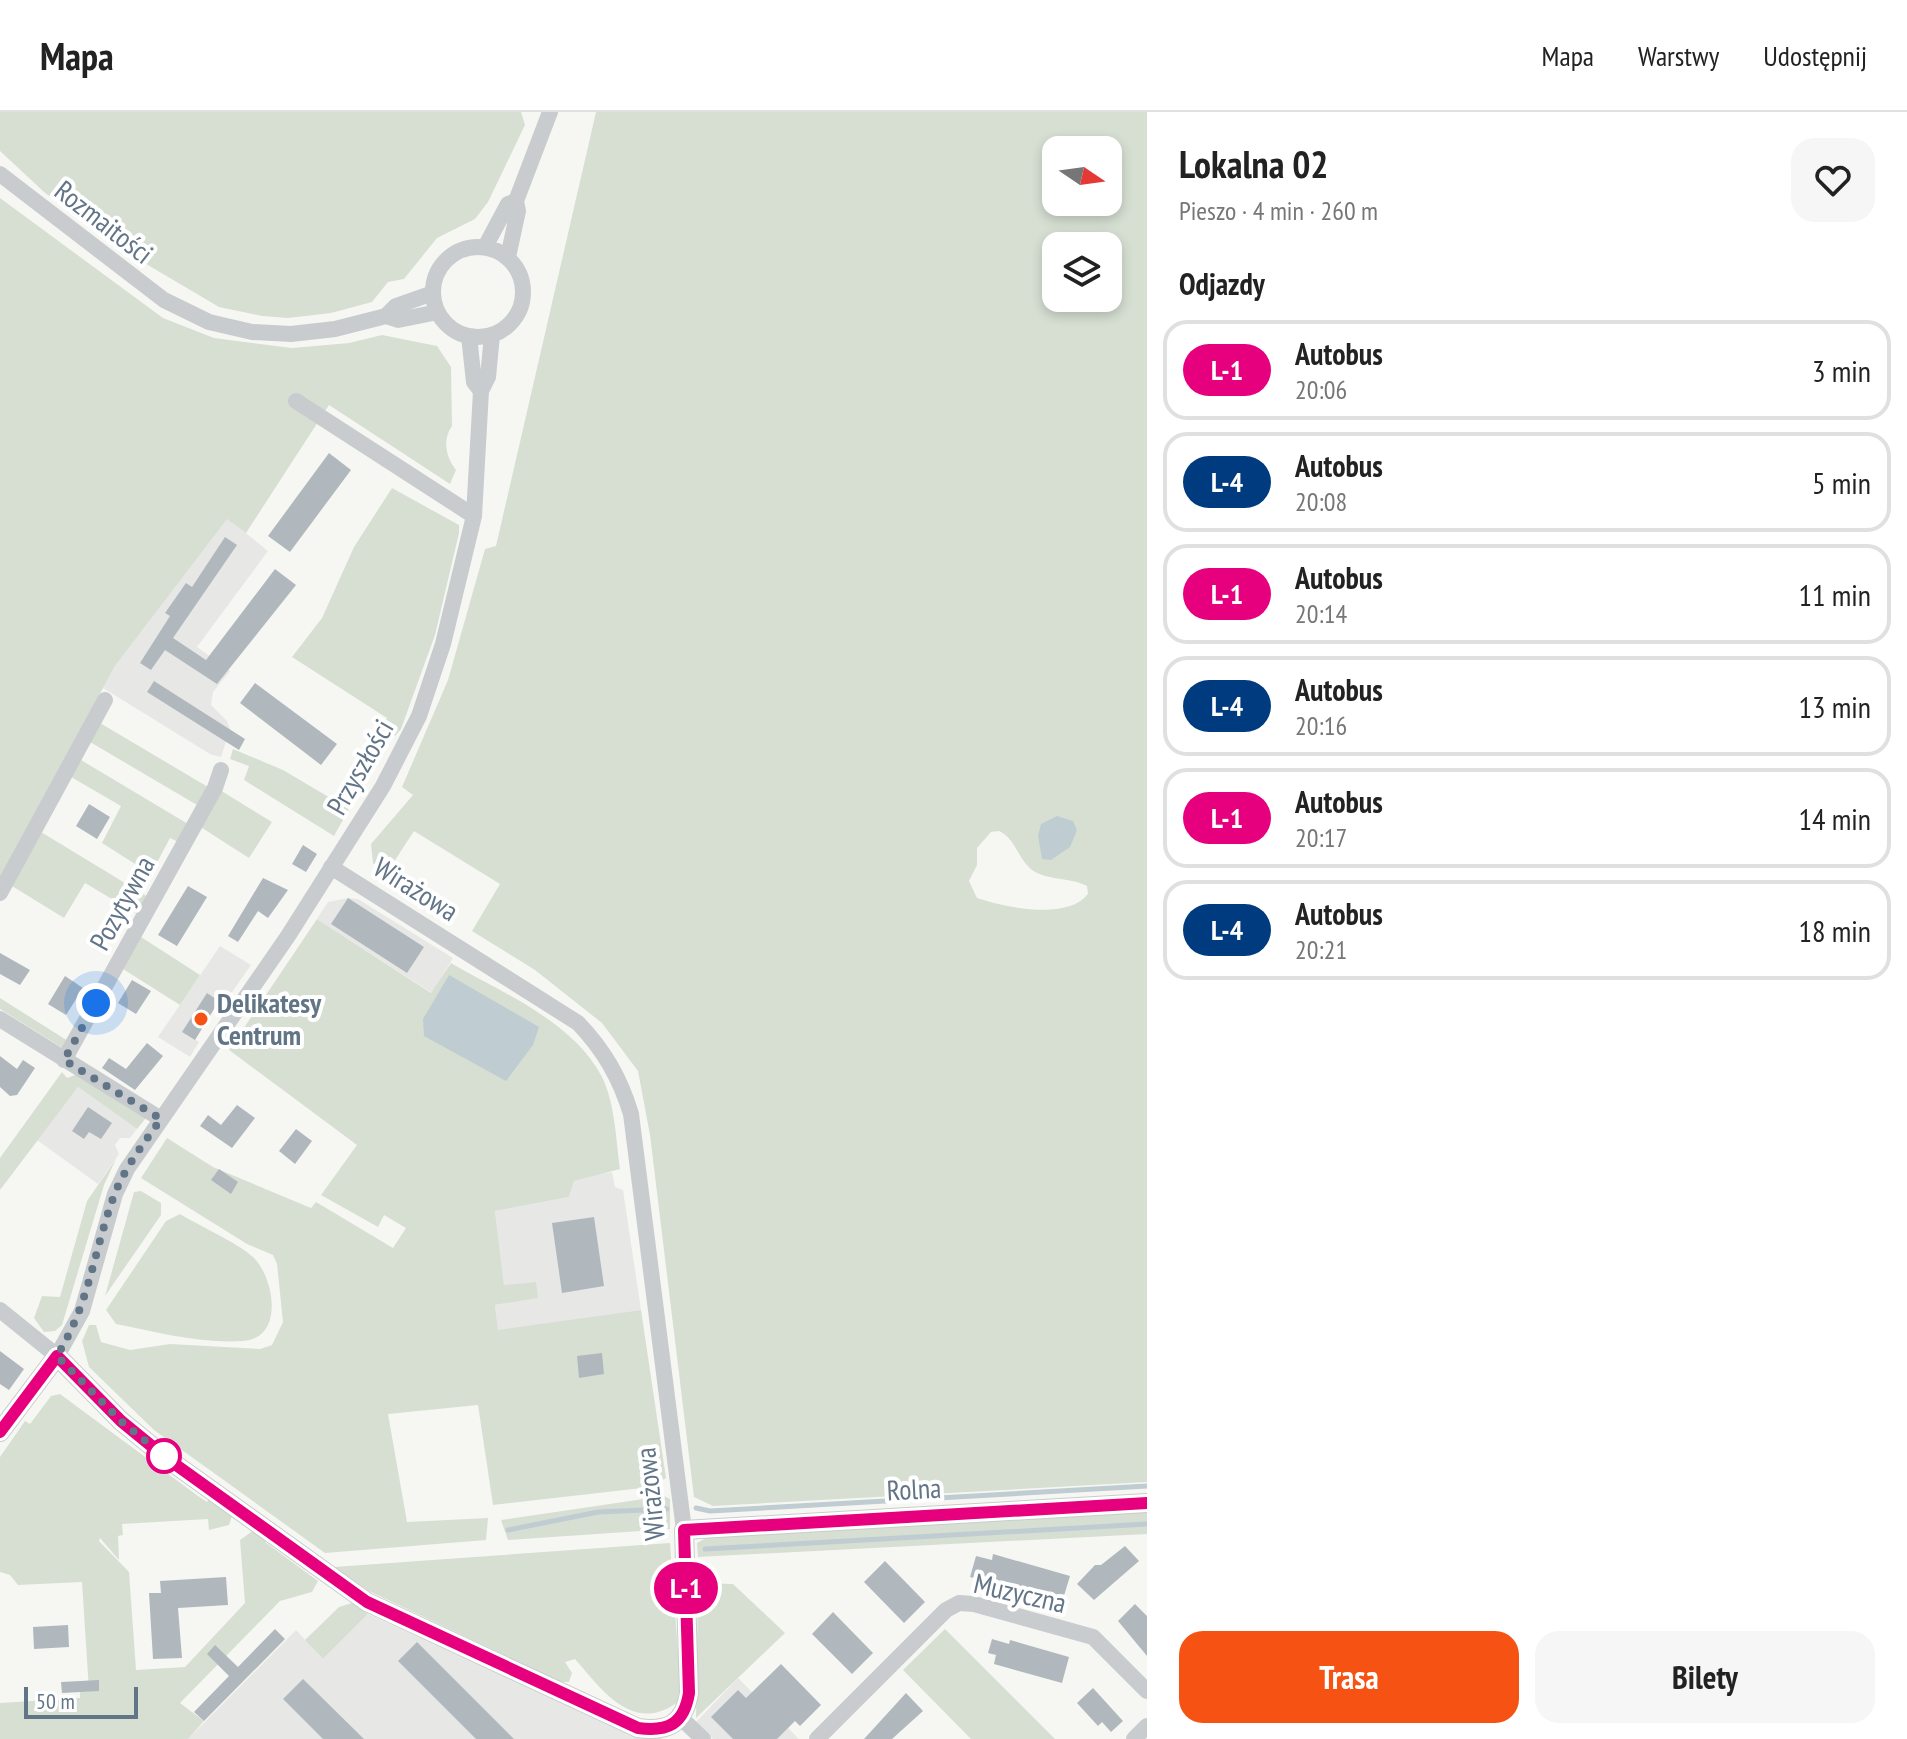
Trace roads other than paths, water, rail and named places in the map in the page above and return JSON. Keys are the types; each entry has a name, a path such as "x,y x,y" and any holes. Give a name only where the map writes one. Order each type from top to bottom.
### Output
{"street":[{"path":"508,257 517,218 516,201 550,112"},
{"name":"Rozmaitości","path":"0,174 106,258 178,309 209,322 269,334 335,329 386,316"},
{"path":"485,247 508,204 516,201"},
{"path":"471,247 485,247 508,257 522,278 523,300 511,324 492,335 469,336 451,328 438,312 433,293 437,273 451,256 471,247"},
{"path":"386,316 396,306 433,293"},
{"path":"386,316 404,319 438,312"},
{"name":"Przyszłości","path":"57,1356 82,1311 118,1187 161,1119 235,1015 383,786 419,716 443,644 474,516 481,391 488,377 492,335"},
{"name":"Przyszłości","path":"469,336 474,382 481,391"},
{"path":"296,401 474,516"},
{"path":"0,893 105,700"},
{"name":"Pozytywna","path":"64,1060 215,788 221,770"},
{"name":"Wirażowa","path":"331,867 578,1023 599,1044 615,1071 631,1114 684,1530 689,1693 681,1718"},
{"path":"0,1019 161,1119"},
{"path":"0,1310 57,1356 121,1421 165,1457 367,1602 638,1728 668,1728 681,1718 703,1739"},
{"path":"0,1432 57,1356"},
{"name":"Rolna","path":"684,1530 1147,1503"},
{"name":"Muzyczna","path":"817,1739 946,1610 959,1603 974,1604 1093,1637 1147,1691"},
{"path":"1134,1739 1147,1726"}],"waterway":[{"path":"696,1508 710,1511 1147,1486"},
{"path":"508,1530 598,1512 667,1509"},
{"path":"705,1549 1147,1524"}],"place":[{"name":"Delikatesy Centrum","path":"201,1019"}]}
